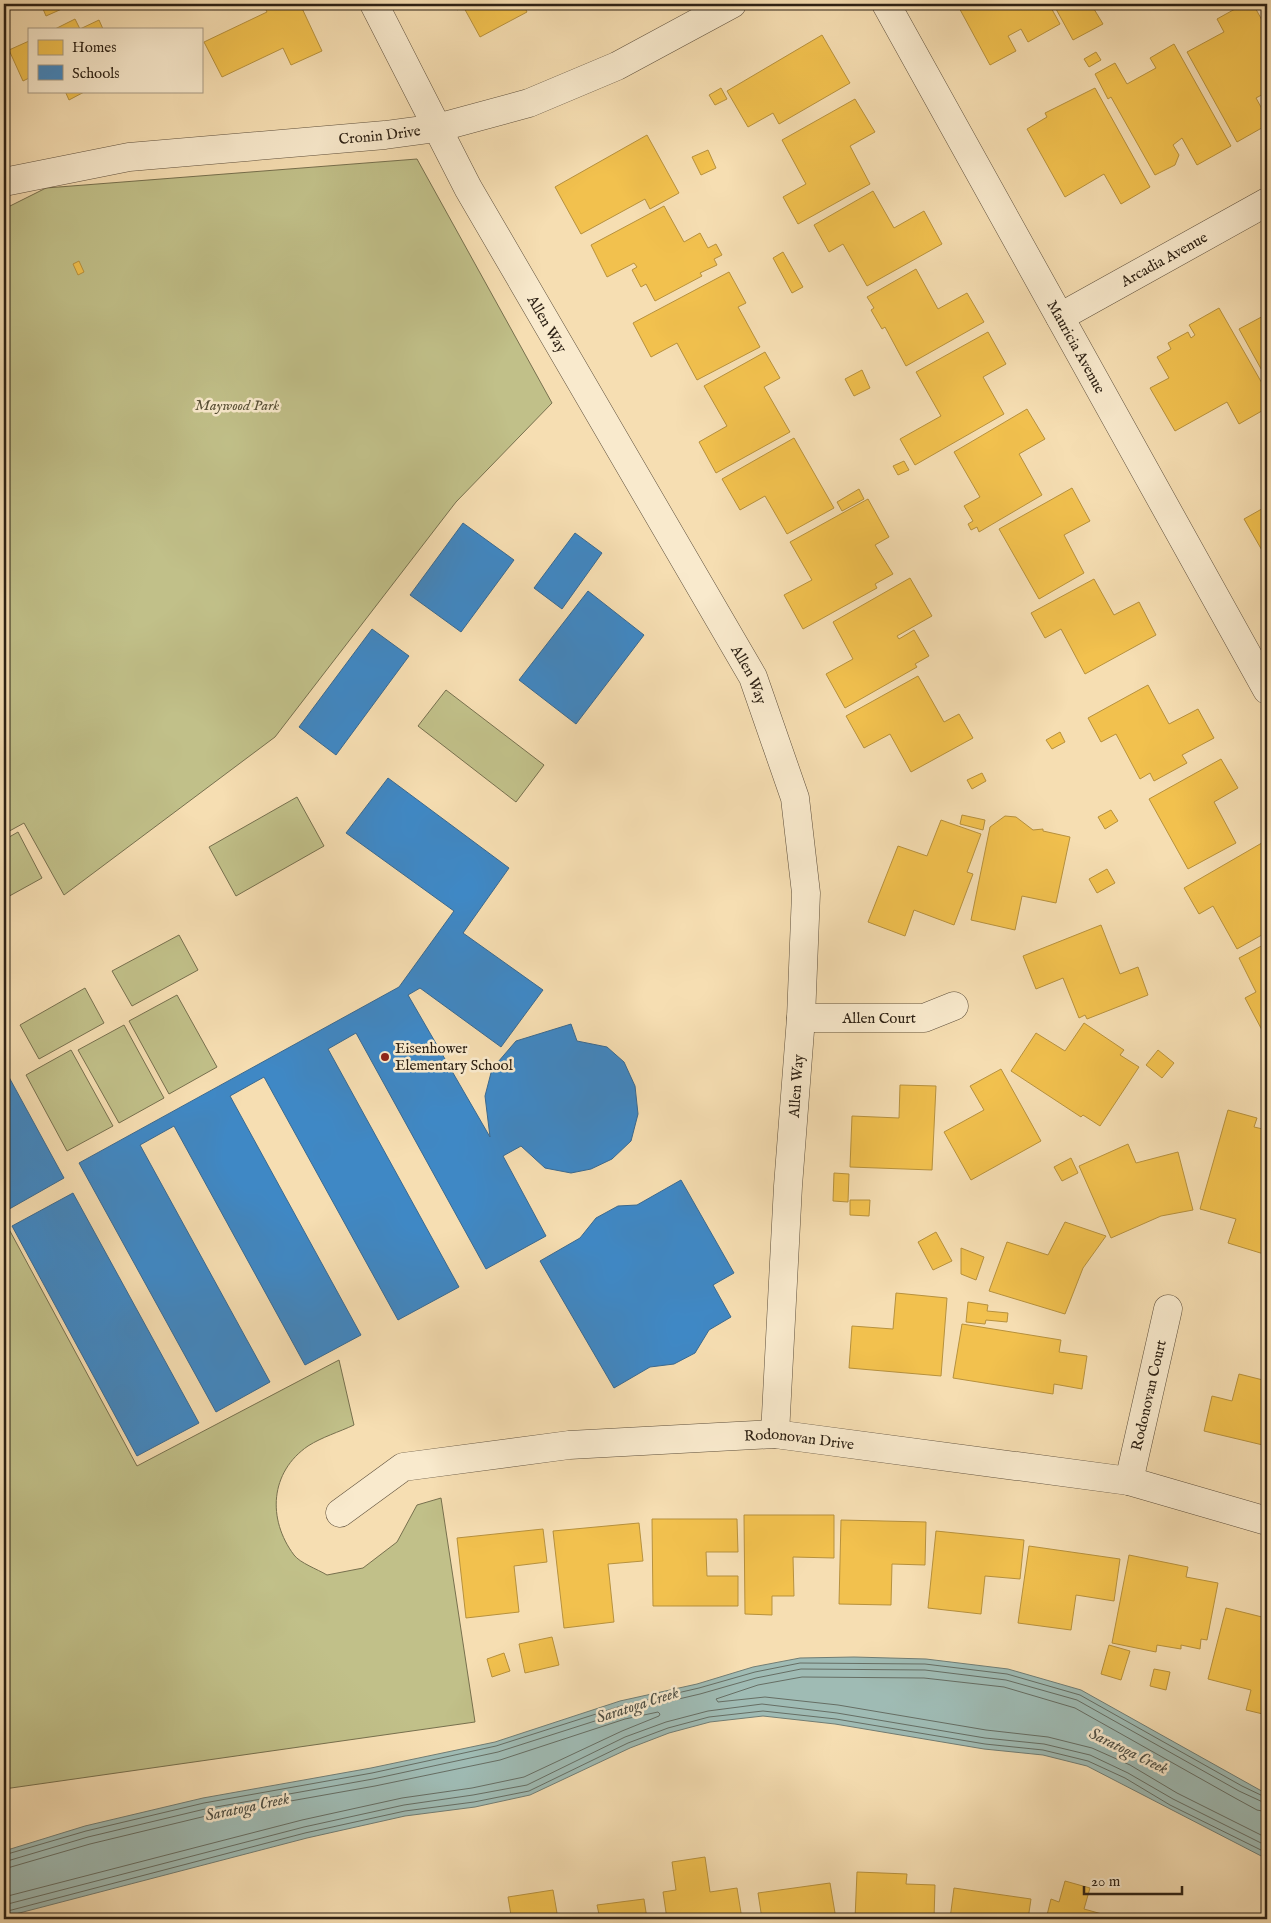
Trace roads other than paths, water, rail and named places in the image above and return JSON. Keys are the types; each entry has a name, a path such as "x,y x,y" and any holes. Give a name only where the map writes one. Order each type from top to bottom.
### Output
{"street":[{"name":"Allen Way","path":"374,4 473,196 753,677 795,798 806,892 801,1018 788,1186 775,1434"},
{"name":"Cronin Drive","path":"4,182 129,157 384,135 437,128 538,100 617,66 732,4"},
{"name":"Mauricia Avenue","path":"886,4 1267,690"},
{"name":"Arcadia Avenue","path":"1060,317 1267,202"},
{"name":"Allen Court","path":"801,1018 924,1018 954,1006"},
{"name":"Rodonovan Court","path":"1129,1481 1168,1309"},
{"name":"Rodonovan Drive","path":"340,1513 403,1467 569,1445 775,1434 1129,1481 1267,1521"}],"water":[{"name":"Saratoga Creek","path":"800,1658 926,1659 1008,1669 1081,1690 1267,1794 1267,1859 1087,1766 1043,1755 984,1749 835,1724 763,1716 710,1722 669,1733 630,1748 530,1795 475,1807 405,1816 307,1838 4,1917 4,1851 85,1826 203,1798 371,1768 495,1742 620,1701 697,1684 753,1667"}],"place":[{"name":"Eisenhower Elementary School","path":"385,1057"}],"park label":[{"name":"Maywood Park","path":"237,405"}]}
